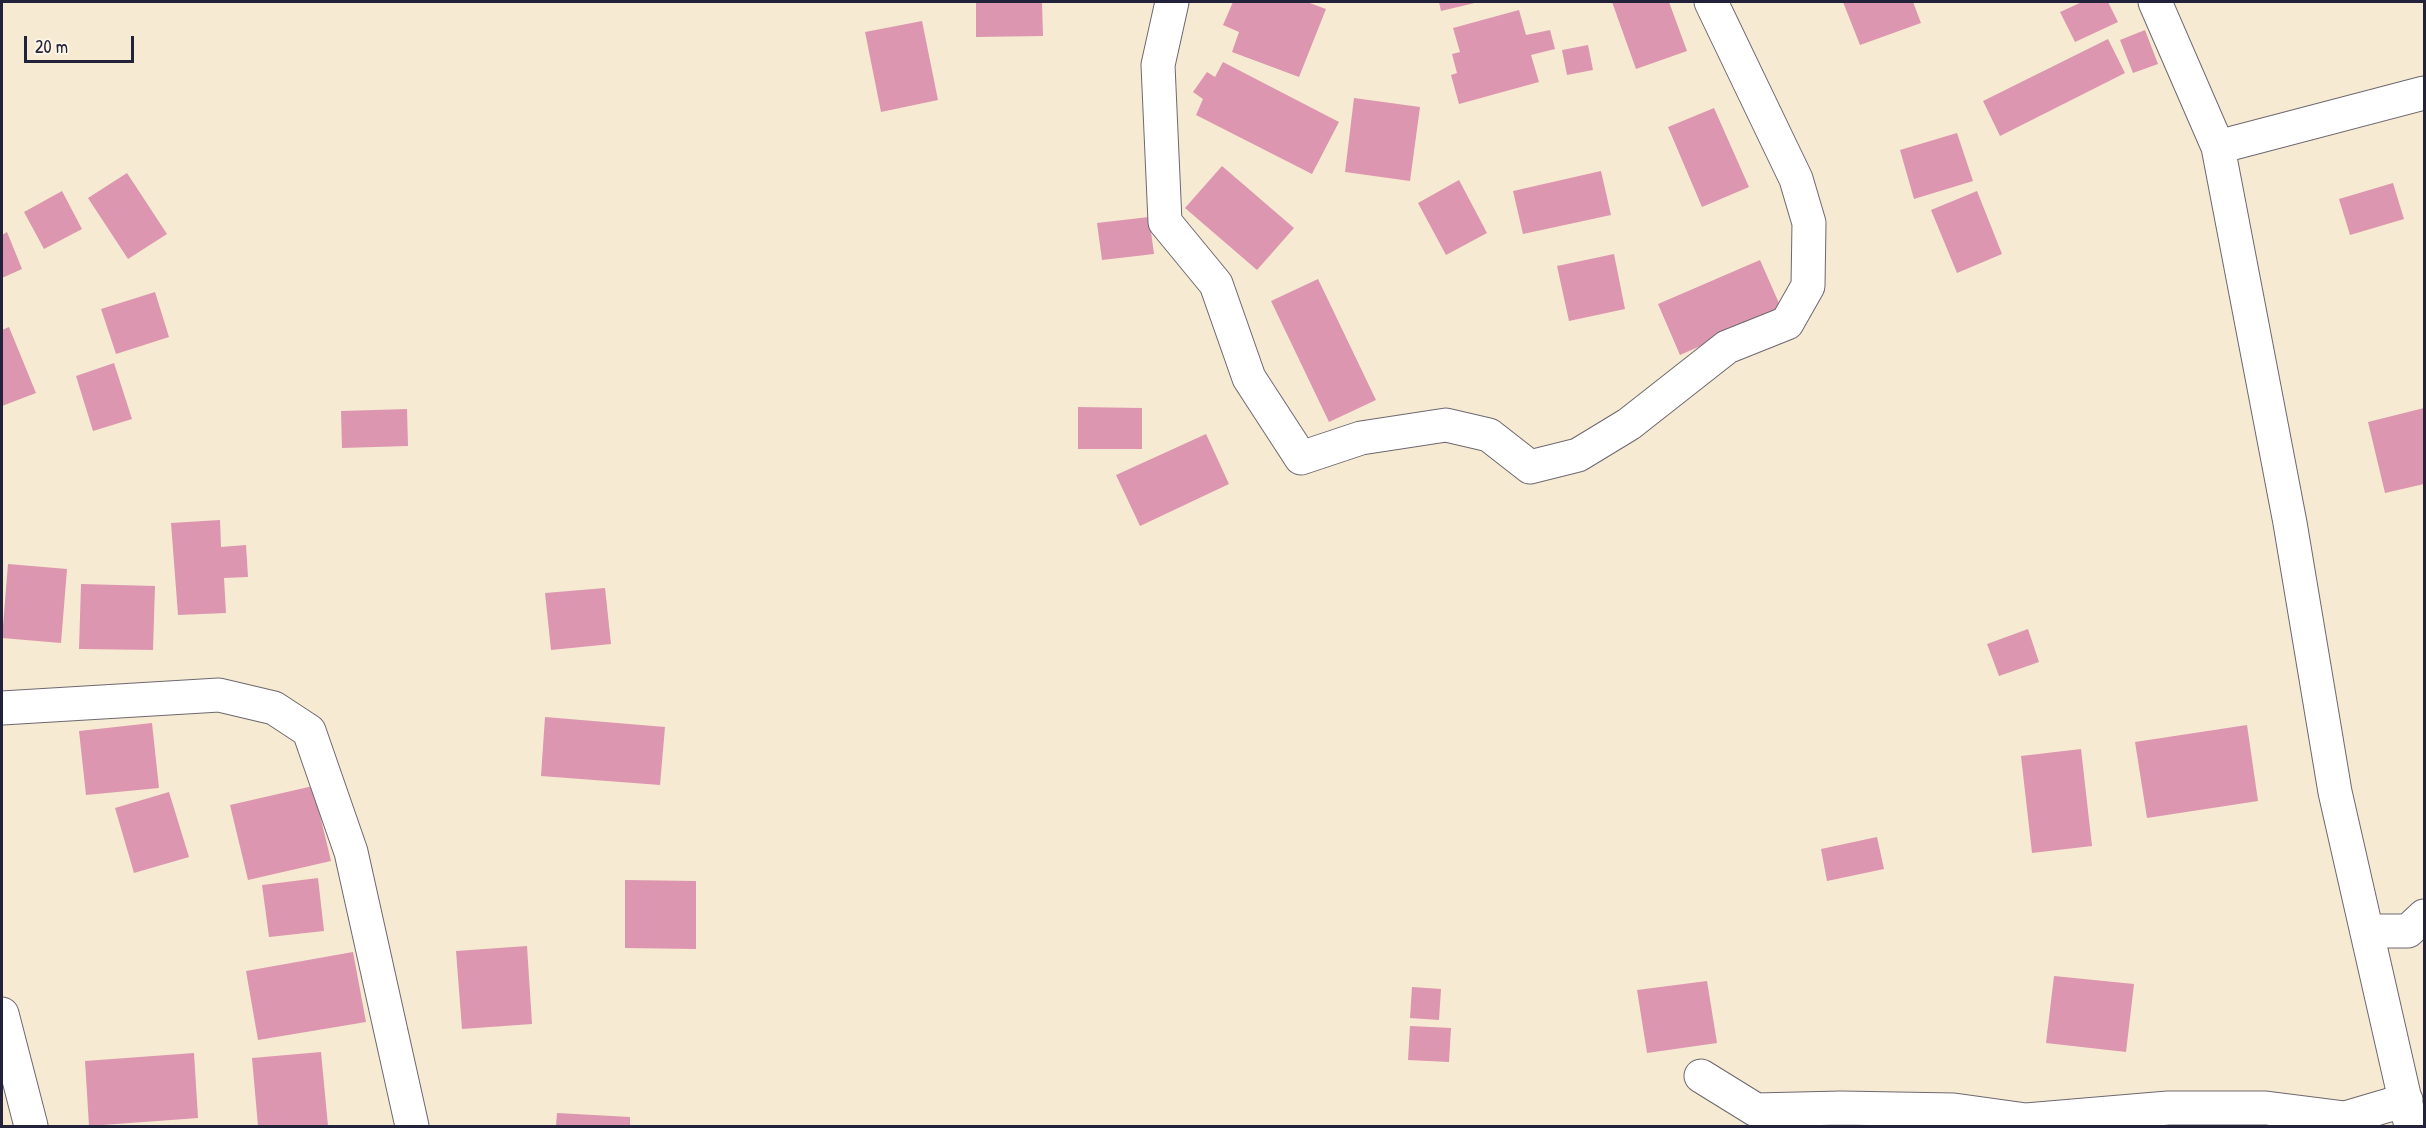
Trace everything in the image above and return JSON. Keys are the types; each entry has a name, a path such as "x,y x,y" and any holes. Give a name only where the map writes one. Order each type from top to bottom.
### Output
{"street":[{"path":"1172,2 1158,65 1165,222 1216,284 1249,378 1301,458 1361,438 1446,425 1489,435 1530,467 1578,455 1629,424 1727,347 1786,323 1808,286 1809,223 1796,179 1712,2"},
{"path":"1701,1076 1756,1110 1840,1108 1954,1110 2025,1123 2168,1108 2266,1108 2345,1118 2408,1113 2335,792 2290,523 2218,147 2155,2"},
{"path":"2218,147 2424,93"},
{"path":"2,708 219,695 274,708 309,731 351,852 412,1126"},
{"path":"2367,931 2408,931 2424,916"},
{"path":"2,1014 31,1126"}],"building":[{"path":"976,2 1042,2 1043,36 976,37"},
{"path":"1233,2 1307,2 1326,9 1299,77 1232,52 1239,32 1223,25"},
{"path":"1439,2 1479,2 1441,11"},
{"path":"1612,2 1669,2 1687,51 1636,69"},
{"path":"1843,2 1913,2 1921,23 1860,45"},
{"path":"2082,2 2108,2 2118,22 2075,42 2060,12"},
{"path":"1519,10 1526,35 1550,30 1555,49 1531,55 1539,82 1459,104 1451,75 1457,73 1452,54 1460,52 1453,28"},
{"path":"922,21 938,100 881,112 865,32"},
{"path":"2145,30 2158,64 2133,73 2120,40"},
{"path":"2108,39 2125,73 2000,136 1983,101"},
{"path":"1588,45 1593,70 1567,75 1562,50"},
{"path":"1223,62 1339,122 1312,174 1196,115 1203,99 1193,92 1207,72 1215,77"},
{"path":"1354,98 1420,107 1410,181 1345,172"},
{"path":"1714,108 1749,187 1702,207 1668,127"},
{"path":"1957,133 1973,181 1914,199 1900,150"},
{"path":"1222,166 1294,228 1257,270 1185,208"},
{"path":"1601,171 1611,215 1523,234 1513,191"},
{"path":"127,173 167,234 128,259 88,198"},
{"path":"1459,180 1487,233 1446,255 1418,203"},
{"path":"2393,183 2404,219 2350,235 2339,199"},
{"path":"62,191 82,229 44,249 24,212"},
{"path":"1977,191 2002,254 1957,273 1931,210"},
{"path":"1149,217 1154,254 1102,260 1097,223"},
{"path":"7,232 22,269 2,278 2,235"},
{"path":"1614,254 1625,309 1569,321 1557,266"},
{"path":"1760,260 1782,310 1680,355 1658,304"},
{"path":"1318,279 1376,400 1329,422 1271,301"},
{"path":"155,292 169,337 116,354 101,309"},
{"path":"9,327 36,393 2,406 2,330"},
{"path":"114,363 132,419 93,431 76,376"},
{"path":"1078,407 1142,408 1142,449 1078,449"},
{"path":"2424,408 2424,484 2385,493 2368,422"},
{"path":"407,409 408,446 342,448 341,411"},
{"path":"1206,434 1229,484 1140,526 1116,475"},
{"path":"220,520 221,547 246,545 248,577 224,578 226,613 178,615 171,523"},
{"path":"8,564 67,569 61,643 2,638"},
{"path":"81,584 155,586 153,650 79,649"},
{"path":"605,588 611,644 551,650 545,593"},
{"path":"2028,629 2039,662 1999,676 1987,644"},
{"path":"545,717 665,727 660,785 541,776"},
{"path":"152,723 159,788 86,795 79,731"},
{"path":"2247,725 2258,801 2147,818 2135,742"},
{"path":"2081,749 2092,846 2032,853 2021,756"},
{"path":"313,786 331,861 248,880 230,805"},
{"path":"169,792 189,857 134,873 115,808"},
{"path":"1877,837 1884,869 1827,881 1821,849"},
{"path":"318,878 324,931 269,937 262,885"},
{"path":"625,880 696,881 696,949 625,948"},
{"path":"527,946 532,1024 462,1029 456,951"},
{"path":"353,952 366,1022 258,1040 246,971"},
{"path":"2054,976 2134,984 2126,1052 2046,1043"},
{"path":"1707,981 1717,1043 1647,1053 1637,990"},
{"path":"1412,987 1441,989 1439,1020 1410,1018"},
{"path":"1410,1026 1451,1028 1449,1062 1408,1060"},
{"path":"321,1052 328,1126 258,1126 252,1058"},
{"path":"194,1053 198,1118 89,1126 85,1061"},
{"path":"557,1113 630,1117 630,1126 556,1126"}]}
